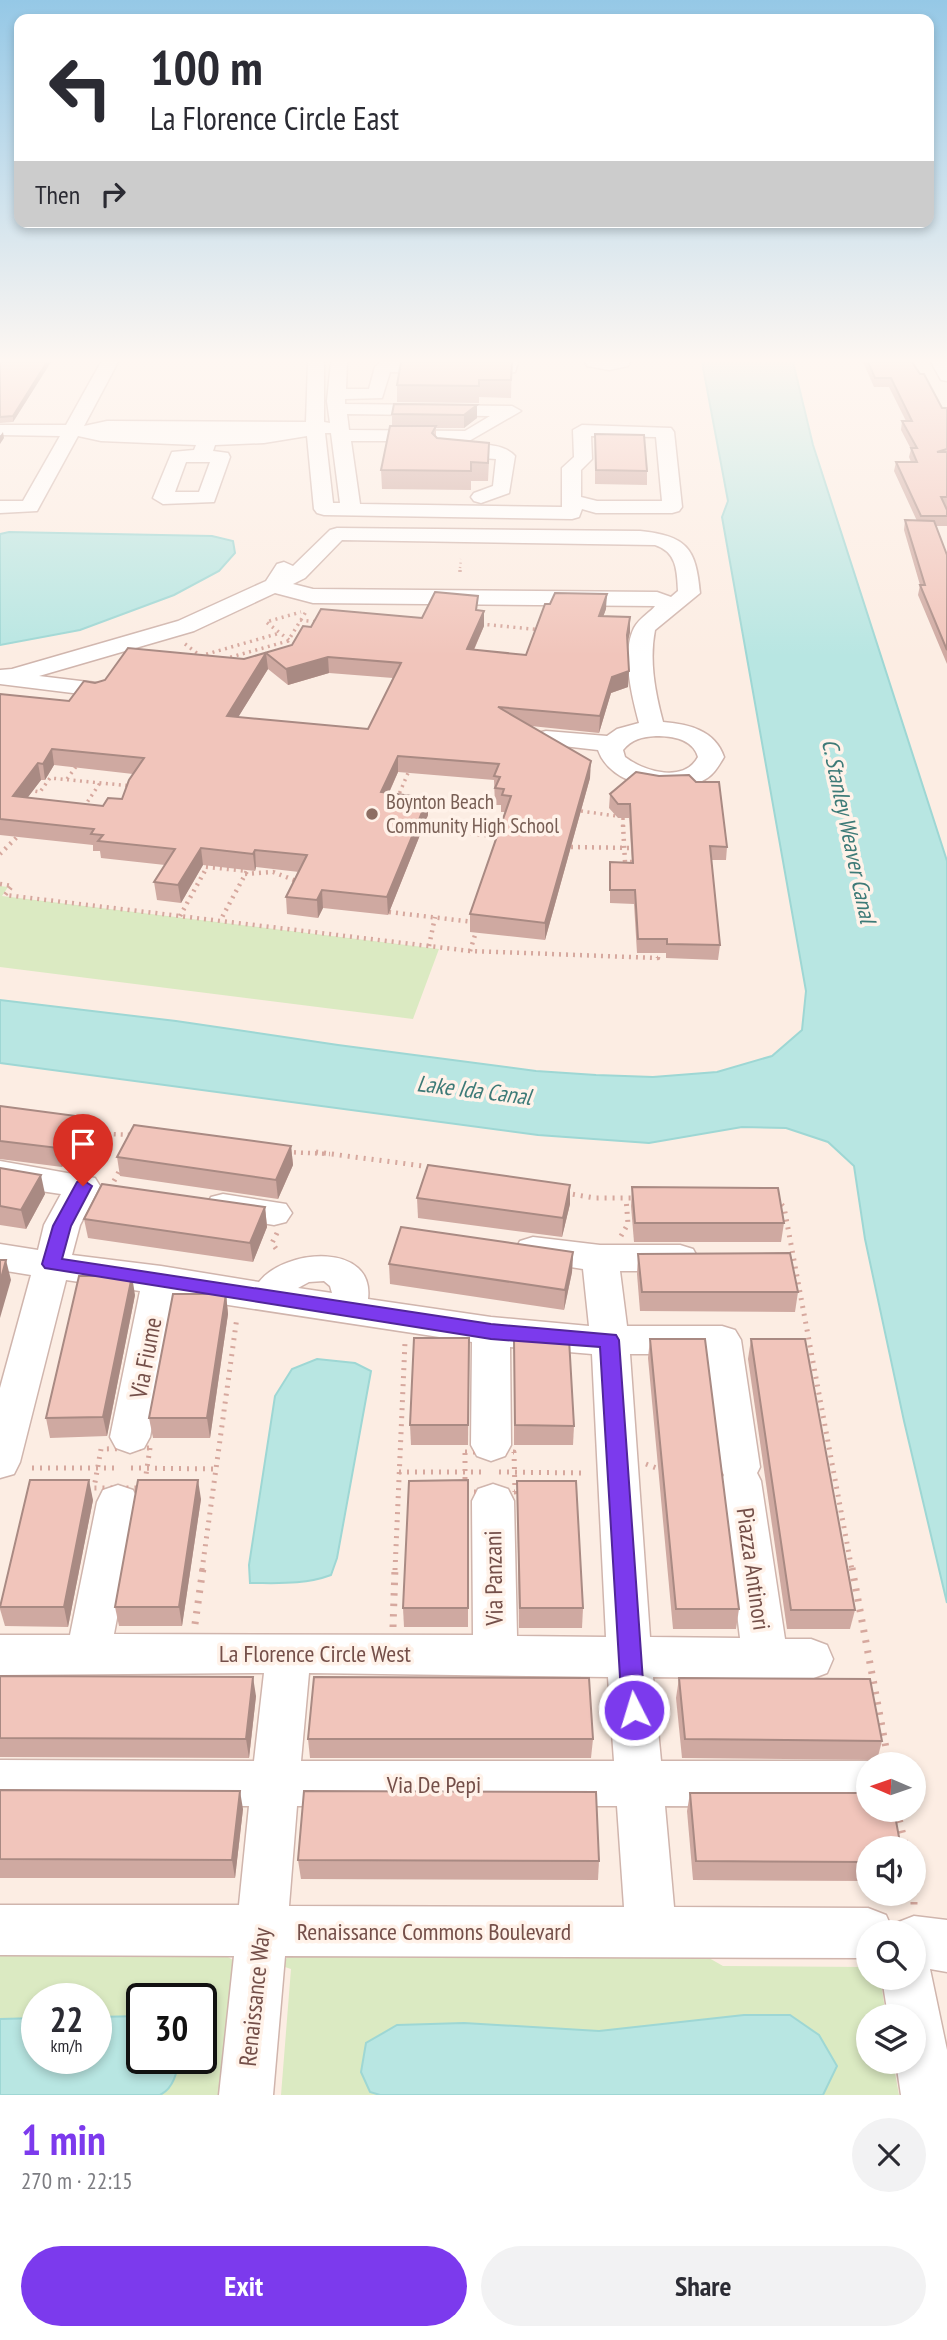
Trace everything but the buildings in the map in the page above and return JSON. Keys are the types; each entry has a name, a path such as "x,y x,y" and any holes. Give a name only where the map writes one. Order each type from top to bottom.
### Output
{"street":[{"path":"0,507 30,508 62,460"},
{"path":"324,460 340,510"},
{"path":"0,678 163,634 229,608 298,574 337,534 341,460"},
{"path":"274,585 305,544 340,510 481,504 502,489 506,460"},
{"path":"572,507 571,468 582,460"},
{"path":"397,496 481,504 672,507 668,460"},
{"path":"337,534 659,539 677,545 685,558 689,593 648,623 640,636 647,710 653,729"},
{"path":"274,585 313,596 657,599 675,605"},
{"path":"0,678 97,689"},
{"path":"546,737 613,744 632,732 653,729 685,733 702,741 710,751 710,763 699,772 680,778 646,778 619,766 611,756 613,744"},
{"path":"0,1174 102,1185"},
{"path":"16,1465 51,1264 62,1226 102,1185"},
{"path":"186,1200 274,1213"},
{"path":"502,1246 718,1258"},
{"path":"614,1251 610,1340 629,1656 651,1931"},
{"path":"0,1256 161,1279 253,1302 348,1309 491,1331 610,1340"},
{"name":"Via Fiume","path":"88,1655 161,1279"},
{"name":"Via Panzani","path":"491,1331 495,1655"},
{"name":"Piazza Antinori","path":"610,1340 722,1340 765,1658"},
{"name":"La Florence Circle West","path":"0,1656 288,1653 629,1656"},
{"name":"Renaissance Way","path":"246,2095 288,1653"},
{"name":"Piazza Antinori","path":"629,1656 811,1659"},
{"name":"Via De Pepi","path":"0,1783 639,1786 856,1784"},
{"name":"Renaissance Commons Boulevard","path":"0,1930 263,1915 651,1931 856,1933"},
{"path":"910,1990 928,2095"}],"path":[{"path":"460,572 461,559"},
{"path":"220,660 289,640 307,609 266,622 289,640"},
{"path":"300,620 327,623"},
{"path":"476,620 480,620 478,624 546,631"},
{"path":"201,656 280,633"},
{"path":"174,647 186,644 209,663 195,662"},
{"path":"241,644 260,659"},
{"path":"66,780 82,758"},
{"path":"394,808 408,773"},
{"path":"26,790 40,792 48,778 138,787"},
{"path":"82,811 100,783"},
{"path":"581,811 616,816"},
{"path":"629,821 623,819 625,862 638,862"},
{"path":"422,828 502,837"},
{"path":"624,834 630,834"},
{"path":"0,854 17,837"},
{"path":"571,847 631,848"},
{"path":"195,866 247,871 246,874"},
{"path":"180,916 207,867"},
{"path":"220,921 246,874 260,870 287,873 303,884"},
{"path":"0,884 12,886 5,895 436,948 659,958 658,946"},
{"path":"389,912 473,922"},
{"path":"429,946 435,917"},
{"path":"470,951 476,932"},
{"path":"132,1147 137,1135"},
{"path":"102,1185 126,1158"},
{"path":"614,1251 628,1224 626,1198"},
{"path":"194,1635 216,1469 253,1302"},
{"path":"393,1635 405,1333"},
{"path":"123,1469 101,1448 150,1448 123,1469 94,1488 144,1488 123,1469"},
{"path":"16,1465 216,1469"},
{"path":"399,1472 584,1473"},
{"path":"659,1478 671,1474"}],"green space":[{"path":"0,886 8,887 2,896 439,949 413,1019 0,967"},
{"path":"294,1952 702,1954 723,1966 856,1967 856,1990 882,1990 884,2004 856,2004 856,2074 895,2074 899,2095 823,2095 836,2066 790,2015 744,2015 599,2031 464,2023 397,2025 370,2092 380,2095 281,2095 291,1969 282,1966"},
{"path":"223,1954 236,1962 222,2095 160,2095 172,2084 176,2074 217,2074 217,1983 126,1983 126,2016 112,2017 112,1983 21,1983 21,2018 0,2019 0,1956"}],"water":[{"path":"720,460 818,460 947,861 947,1603 865,1239 854,1166 828,1142 786,1128 742,1127 649,1143 538,1135 0,1063 0,1000 176,1021 536,1071 653,1077 717,1072 772,1056 802,1030 806,991 722,517 728,501"},
{"path":"0,534 212,536 233,541 235,553 219,571 174,595 80,630 0,645"},
{"path":"317,1359 355,1363 371,1371 337,1558 331,1575 321,1578 291,1583 250,1583 249,1565 275,1396 292,1369"},
{"path":"744,2015 790,2015 819,2035 837,2066 823,2095 380,2095 370,2092 361,2072 366,2043 397,2025 464,2023 599,2031"},
{"path":"126,2016 126,2074 176,2074 165,2092 160,2095 0,2095 0,2019 21,2018 21,2074 112,2074 112,2017"}],"place":[{"name":"Boynton Beach Community High School","path":"372,814"}],"route":[{"path":"83,1186 62,1226 51,1264 491,1331 610,1340 634,1710"}],"water label":[{"name":"C. Stanley Weaver Canal","path":"849,831"},
{"name":"Lake Ida Canal","path":"474,1090"}]}
